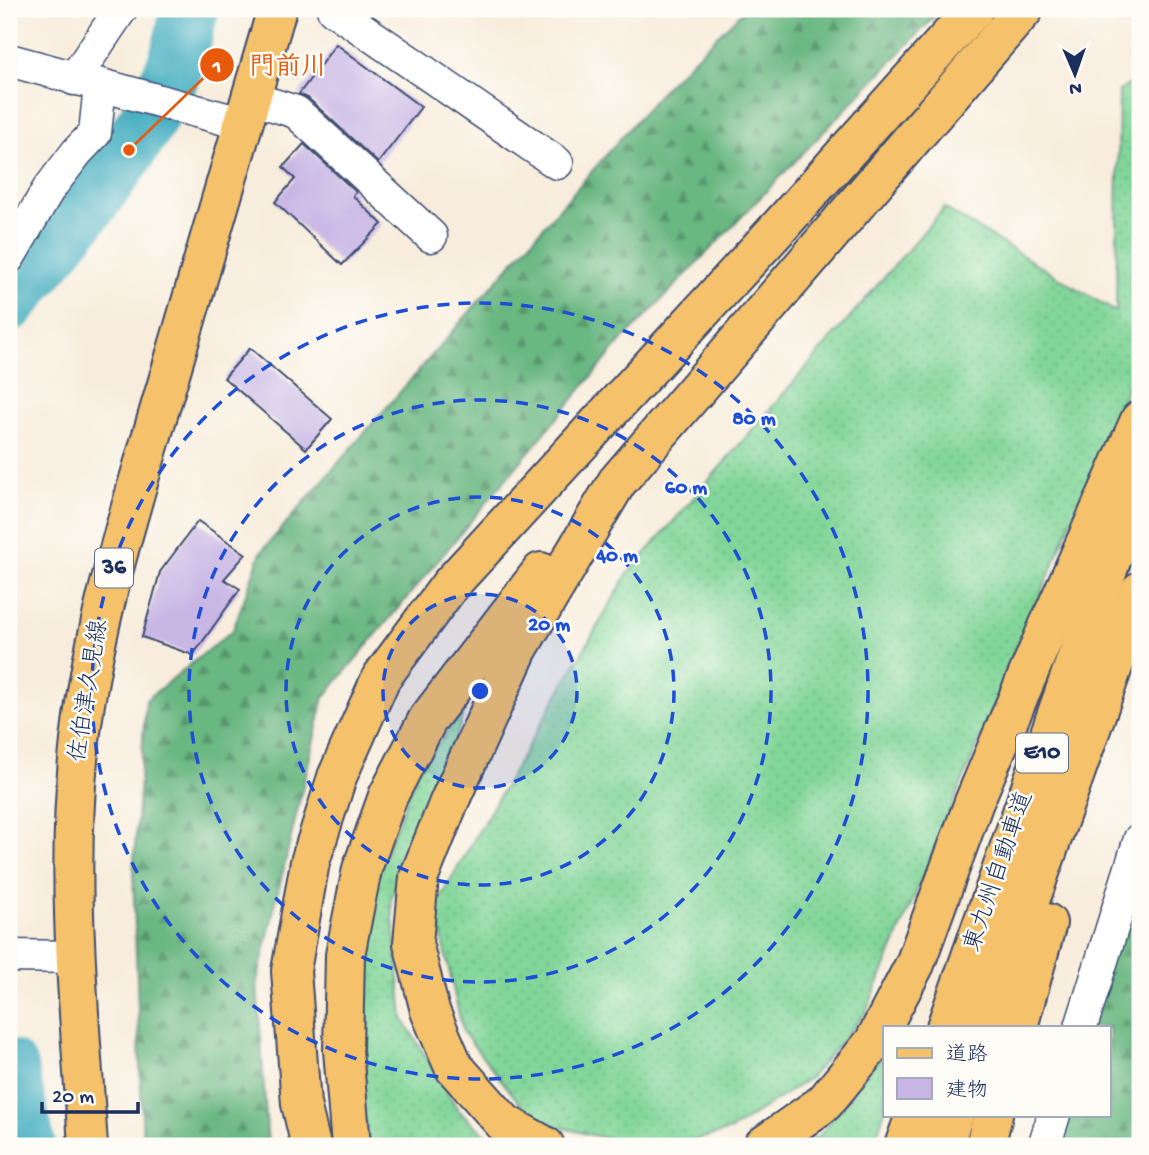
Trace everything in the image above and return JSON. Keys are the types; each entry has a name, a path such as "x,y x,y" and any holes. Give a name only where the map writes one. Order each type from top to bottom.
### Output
{"main road":[{"name":"佐伯津久見線","path":"88,1146 74,957 78,760 88,681 115,562 277,9"},
{"path":"287,1146 283,1079 291,971 310,862 337,777 381,678 450,585 781,225 974,9"},
{"path":"351,1146 344,1050 345,955 362,869 388,796 428,719 517,602 617,482 1024,9"},
{"path":"763,1146 824,1103 874,1042 915,964 974,802 1140,420"},
{"name":"東九州自動車道","path":"946,1026 1140,479"},
{"path":"545,1146 504,1122 454,1067 430,1011 413,943 419,877 449,802 518,649 617,482"},
{"name":"東九州自動車道","path":"985,1026 1140,591"},
{"path":"1018,1026 1083,794 1140,605"},
{"path":"291,971 301,1104 311,1146"},
{"path":"904,1146 915,1116"},
{"path":"943,1146 954,1116"},
{"path":"985,1146 993,1116"}],"street":[{"path":"9,257 48,190 95,133 94,84 121,9"},
{"path":"333,9 557,163"},
{"path":"9,60 94,84 245,115 296,112 431,236"},
{"path":"1081,1026 1140,839"},
{"path":"9,956 74,957"},
{"path":"1044,1146 1054,1116"}],"green space":[{"path":"745,9 942,9 618,345 324,697 257,982 268,1146 143,1146 133,873 146,700 233,630 261,552 666,86"},
{"path":"1140,77 1140,357 866,1012 811,1077 731,1130 674,1146 605,1138 534,1121 463,1032 435,907 627,575 944,208 1116,312 1119,91"},
{"path":"465,709 440,788 391,898 403,1019 458,1110 498,1146 370,1146 353,1065 364,943 379,870 418,770"},
{"path":"1140,837 1140,1146 1037,1146 1048,1116 1110,1116 1110,1026 1077,1026"},
{"path":"883,1054 883,1116 873,1146 793,1146 819,1136"}],"building":[{"path":"336,44 421,107 378,163 308,98 299,94"},
{"path":"304,144 356,192 353,196 382,224 342,265 275,202 295,179 283,167"},
{"path":"250,348 332,419 306,449 224,378"},
{"path":"198,521 246,554 224,579 240,589 193,655 142,637 160,572"}],"waterway":[{"path":"9,303 98,192 139,134 176,64 190,9"},
{"path":"9,1068 27,1146"}],"place":[{"name":"門前川","path":"129,150"}]}
